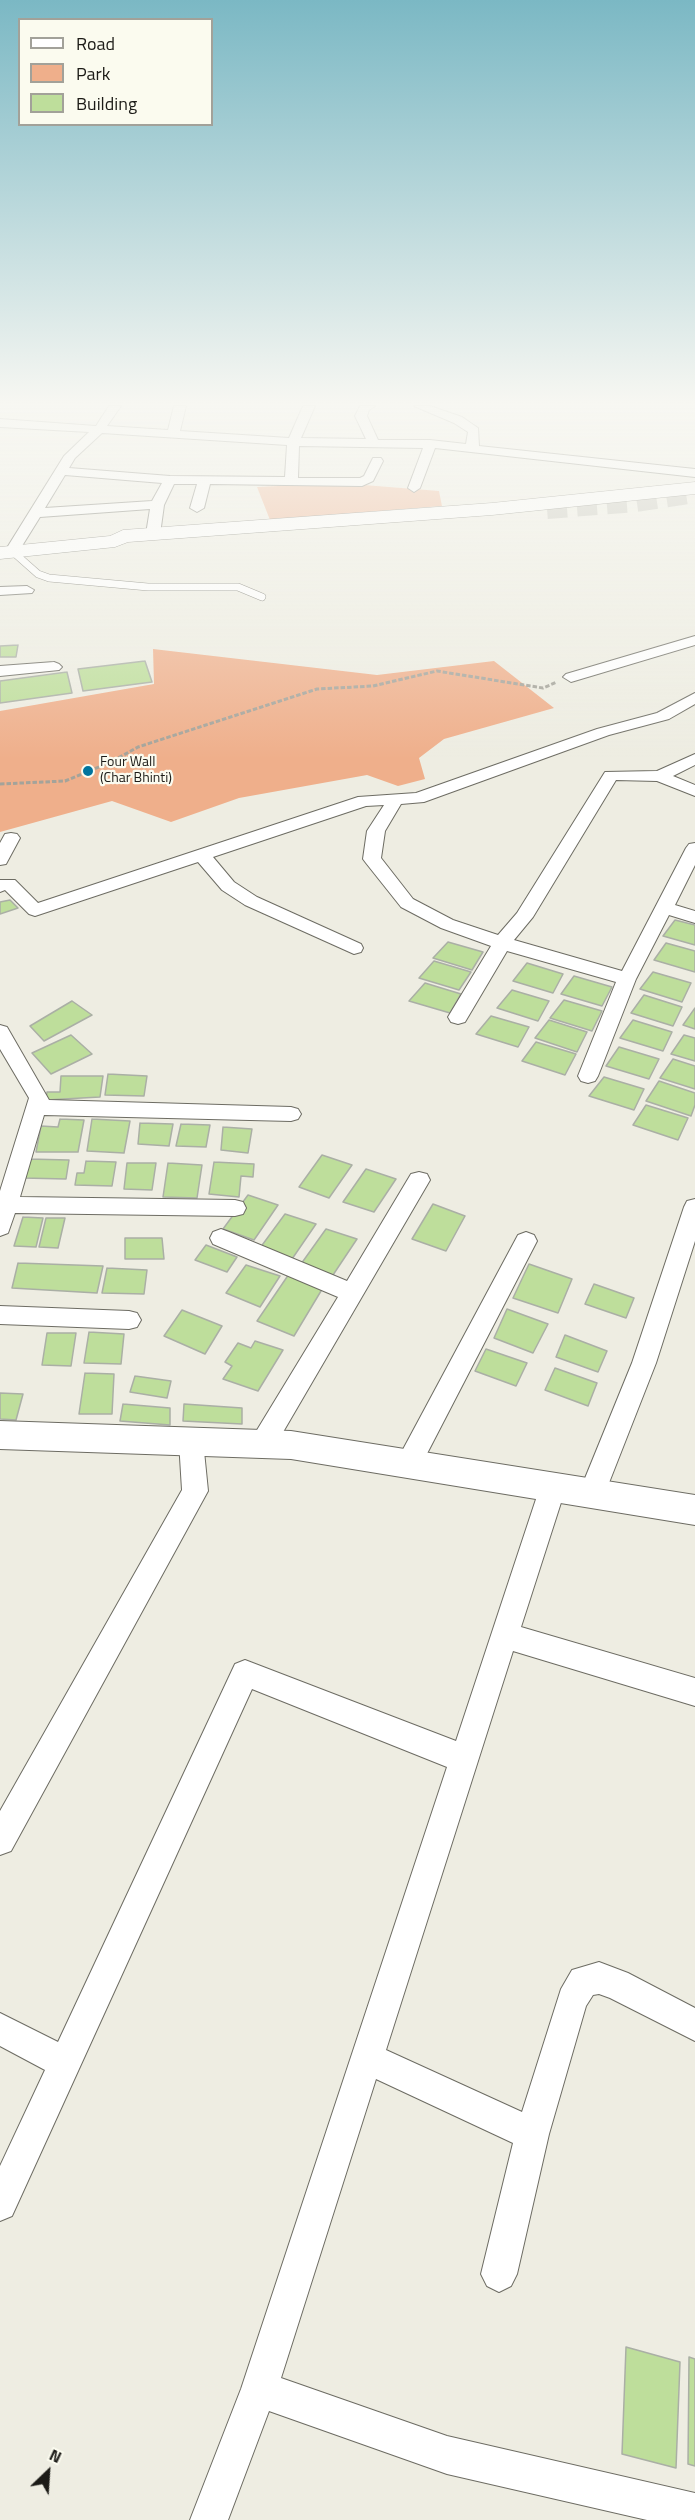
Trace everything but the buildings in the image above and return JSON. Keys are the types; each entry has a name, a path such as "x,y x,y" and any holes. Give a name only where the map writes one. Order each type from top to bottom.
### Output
{"main road":[{"path":"114,541 123,536 294,524"},
{"path":"9,557 114,541 152,541 367,524"},
{"path":"9,557 427,524"}],"street":[{"path":"9,557 28,524"},
{"path":"153,534 154,524"},
{"path":"0,591 27,590"},
{"path":"571,677 695,640"},
{"path":"0,671 54,667"},
{"path":"0,865 4,885 35,910 364,801 418,798 603,732 663,716 695,698"},
{"path":"660,776 695,759"},
{"path":"458,1017 502,943 524,917 611,775 660,776 695,791"},
{"path":"396,799 376,831 372,860 407,903 447,924 502,943 627,979"},
{"path":"0,860 11,838"},
{"path":"588,1076 627,979 695,848"},
{"path":"202,855 228,886 251,901 354,948"},
{"path":"663,907 695,917"},
{"path":"0,1032 39,1098 0,1227"},
{"path":"37,1107 291,1114"},
{"path":"263,1443 419,1180"},
{"path":"6,1206 235,1208"},
{"path":"592,1493 689,1251 695,1207"},
{"path":"221,1238 352,1293"},
{"path":"409,1463 526,1241"},
{"path":"0,1316 129,1320"},
{"path":"0,1435 291,1444 695,1510"},
{"path":"0,1840 195,1491 190,1441"},
{"path":"209,2520 259,2389 553,1487"},
{"path":"504,1635 695,1692"},
{"path":"0,2205 245,1673 464,1760"},
{"path":"499,2274 532,2134 572,2000 583,1981 599,1978 617,1984 695,2025"},
{"path":"0,2029 65,2063"},
{"path":"367,2058 532,2134"},
{"path":"259,2389 447,2455 695,2512"}],"lane":[{"path":"9,557 49,578 148,587 238,587 262,597"}],"path":[{"path":"0,784 65,781 111,762 138,747 317,689 373,686 437,671 543,688 571,677"}],"green space":[{"path":"153,649 377,675 494,661 554,708 444,739 419,758 425,779 398,786 367,775 239,798 171,822 112,801 0,832 0,711 154,684"}],"place":[{"name":"Four Wall (Char Bhinti)","path":"88,771"}]}
